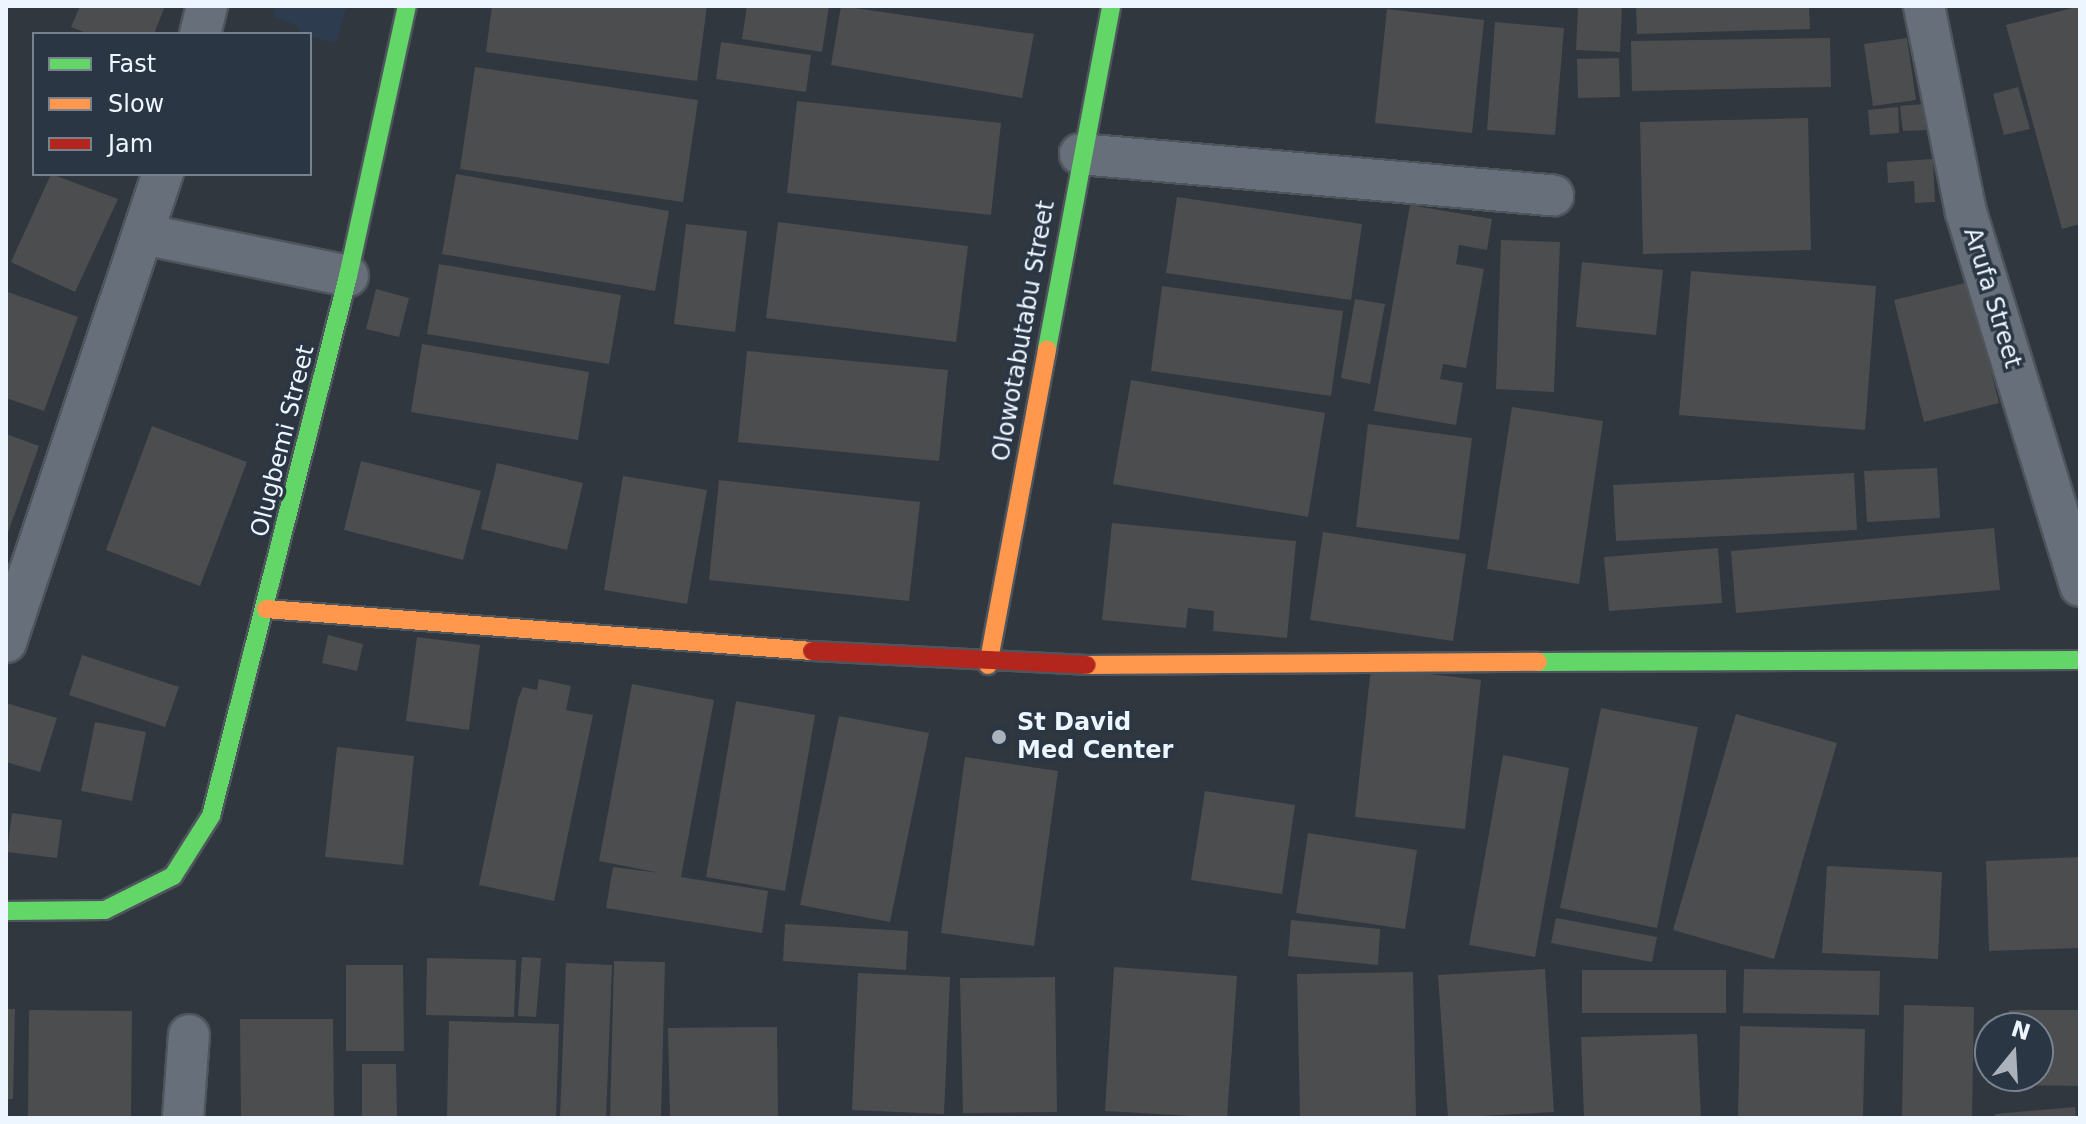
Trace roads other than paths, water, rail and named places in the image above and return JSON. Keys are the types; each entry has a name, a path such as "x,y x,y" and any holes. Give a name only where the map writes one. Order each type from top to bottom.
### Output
{"street":[{"path":"200,32 207,6"},
{"name":"Olugbemi Street","path":"6,911 105,910 173,876 211,816 266,609 348,276 407,6"},
{"name":"Olowotabutabu Street","path":"988,665 1080,154 1111,6"},
{"name":"Arufa Street","path":"1924,6 1966,212 2080,586"},
{"path":"1080,154 1553,195"},
{"path":"6,642 147,235 162,176"},
{"path":"147,235 348,276"},
{"path":"266,609 988,665 2080,660"},
{"path":"183,1118 189,1035"}],"place":[{"name":"St David Med Center","path":"999,737"}]}
